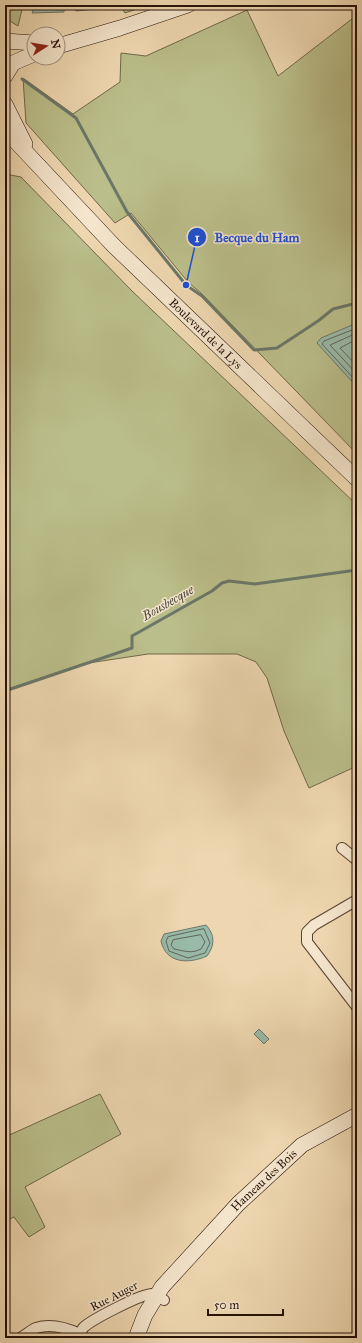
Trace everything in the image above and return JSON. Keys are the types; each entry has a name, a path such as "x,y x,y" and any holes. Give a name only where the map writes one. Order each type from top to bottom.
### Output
{"main road":[{"path":"66,44 188,5"},
{"path":"66,41 84,38"},
{"path":"5,42 26,43"},
{"path":"5,77 13,63 26,57"},
{"path":"5,58 5,77"},
{"name":"Boulevard de la Lys","path":"5,104 22,140 57,186"},
{"name":"Boulevard de la Lys","path":"5,130 114,246 357,479"},
{"name":"Hameau des Bois","path":"145,1338 169,1278 238,1204 294,1151 313,1137 357,1115"},
{"name":"Hameau des Bois","path":"136,1338 145,1315 160,1298"}],"street":[{"path":"342,848 357,860"},
{"path":"357,900 314,925 307,932 307,942 357,1007"},
{"name":"Rue Auger","path":"80,1336 89,1323 138,1297 148,1294 160,1298"},
{"path":"20,1338 36,1328 49,1326 61,1327 80,1336"}],"green space":[{"path":"5,5 23,5 18,26 5,18"},
{"path":"120,5 148,5 125,13"},
{"path":"247,10 278,76 357,15 357,454 202,294 188,282 131,213 115,223 26,123 23,78 73,114 120,82 121,53 146,56"},
{"path":"5,174 21,177 132,291 357,505 357,766 309,788 284,731 267,678 256,662 237,654 148,654 82,664 5,690"},
{"path":"100,1094 121,1134 25,1187 45,1227 29,1237 14,1217 5,1221 5,1137"}],"water":[{"path":"35,5 64,5 64,12 32,13"},
{"path":"73,5 108,5 104,8 76,11"},
{"path":"357,323 357,387 317,343 321,338"},
{"path":"206,925 213,940 210,952 207,956 200,959 186,961 179,960 173,958 164,949 161,941 164,934"},
{"path":"259,1029 269,1039 264,1044 254,1034"}],"waterway":[{"path":"5,23 6,27"},
{"path":"22,79 76,118 127,212 186,285 202,296 254,350 277,348 318,321 333,309 357,303"},
{"name":"Bousbecque","path":"5,691 132,648 132,636 212,591 222,583 229,581 255,584 357,570"}],"place":[{"name":"Becque du Ham","path":"186,285"}]}
